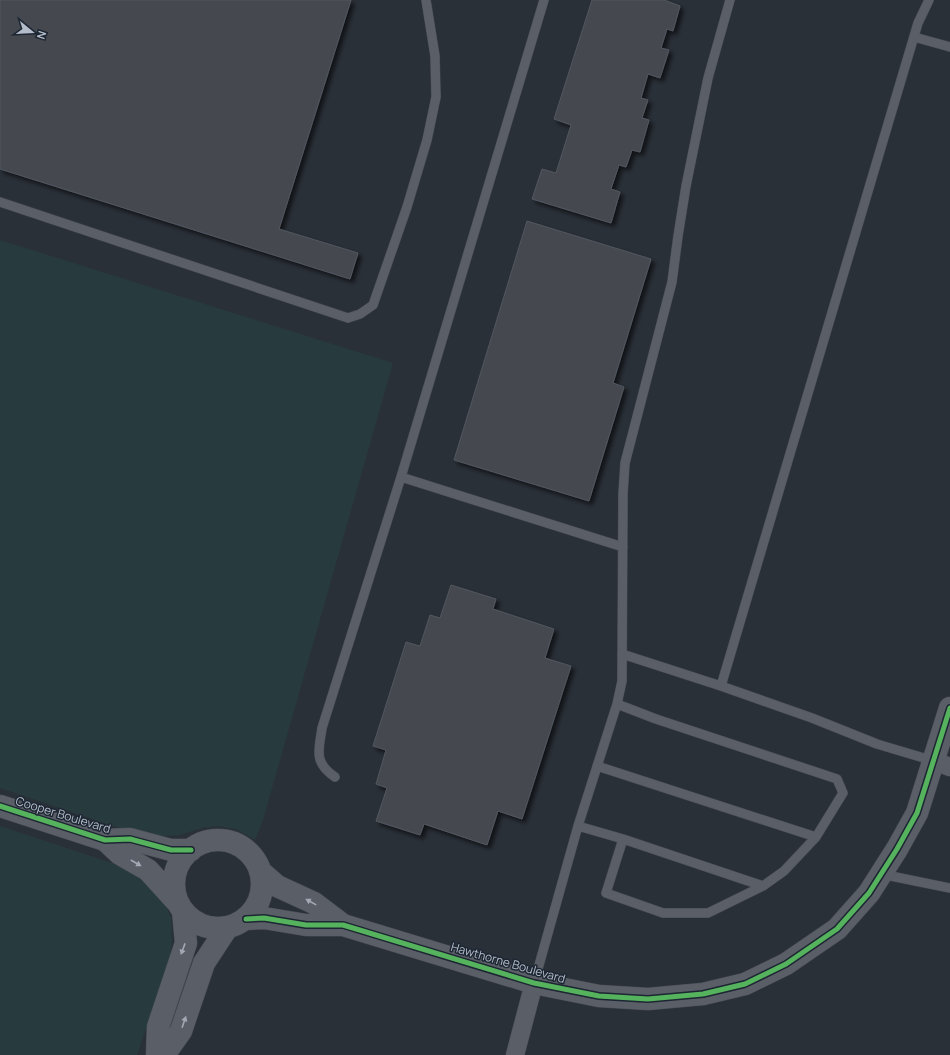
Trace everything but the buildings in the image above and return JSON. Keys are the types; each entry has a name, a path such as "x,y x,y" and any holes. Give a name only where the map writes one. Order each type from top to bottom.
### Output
{"street":[{"name":"Hawthorne Boulevard","path":"246,919 264,918 306,925 343,925 534,983 599,996 648,999 703,994 745,984 786,964 837,929 869,893 897,849 942,764 950,708"},
{"name":"Cooper Boulevard","path":"0,806 105,840 130,839 171,850 191,850"},
{"name":"Cooper Boulevard","path":"105,840 120,854 148,870 180,907"},
{"path":"157,1055 158,1027 179,960 186,944 180,907 174,888 175,874 181,861 191,850 203,843 217,840 232,842 244,848 255,859 261,872 262,884 260,897 255,909 246,919 227,928 202,926 192,920 180,907"},
{"name":"Hawthorne Boulevard","path":"261,872 278,886 314,903 343,925"},
{"path":"164,1055 181,1031 204,963 227,928"},
{"path":"515,1055 534,983"}],"lane":[{"path":"0,202 348,318 360,314 373,305 409,200 427,140 435,104 435,56 426,0"},
{"path":"335,777 325,770 318,756 322,728 402,477 544,0"},
{"path":"534,983 578,826 617,704 622,681 624,463 672,282 686,186 708,78 730,0"},
{"path":"721,686 918,24 929,0"},
{"path":"914,38 950,47"},
{"path":"402,477 623,547"},
{"path":"622,654 721,686 812,718 877,744 942,764"},
{"path":"617,704 656,719 837,779 843,793 816,837 784,871 763,886 708,913 664,913 606,893 623,839"},
{"path":"597,766 816,837"},
{"path":"578,826 623,839 763,886"},
{"path":"881,874 950,888"}],"green space":[{"path":"0,240 393,363 263,820 255,840 236,829 218,826 202,828 180,835 164,836 139,832 116,827 0,788"},
{"path":"0,826 118,865 146,881 163,898 171,918 172,942 169,963 137,1055 0,1055"}],"cycle path":[{"path":"246,919 264,918 306,925 343,925 534,983 599,996 648,999 703,994 745,984 786,964 837,929 869,893 897,849 917,813 950,708"},
{"path":"0,806 105,840 130,839 171,850 191,850"}]}
